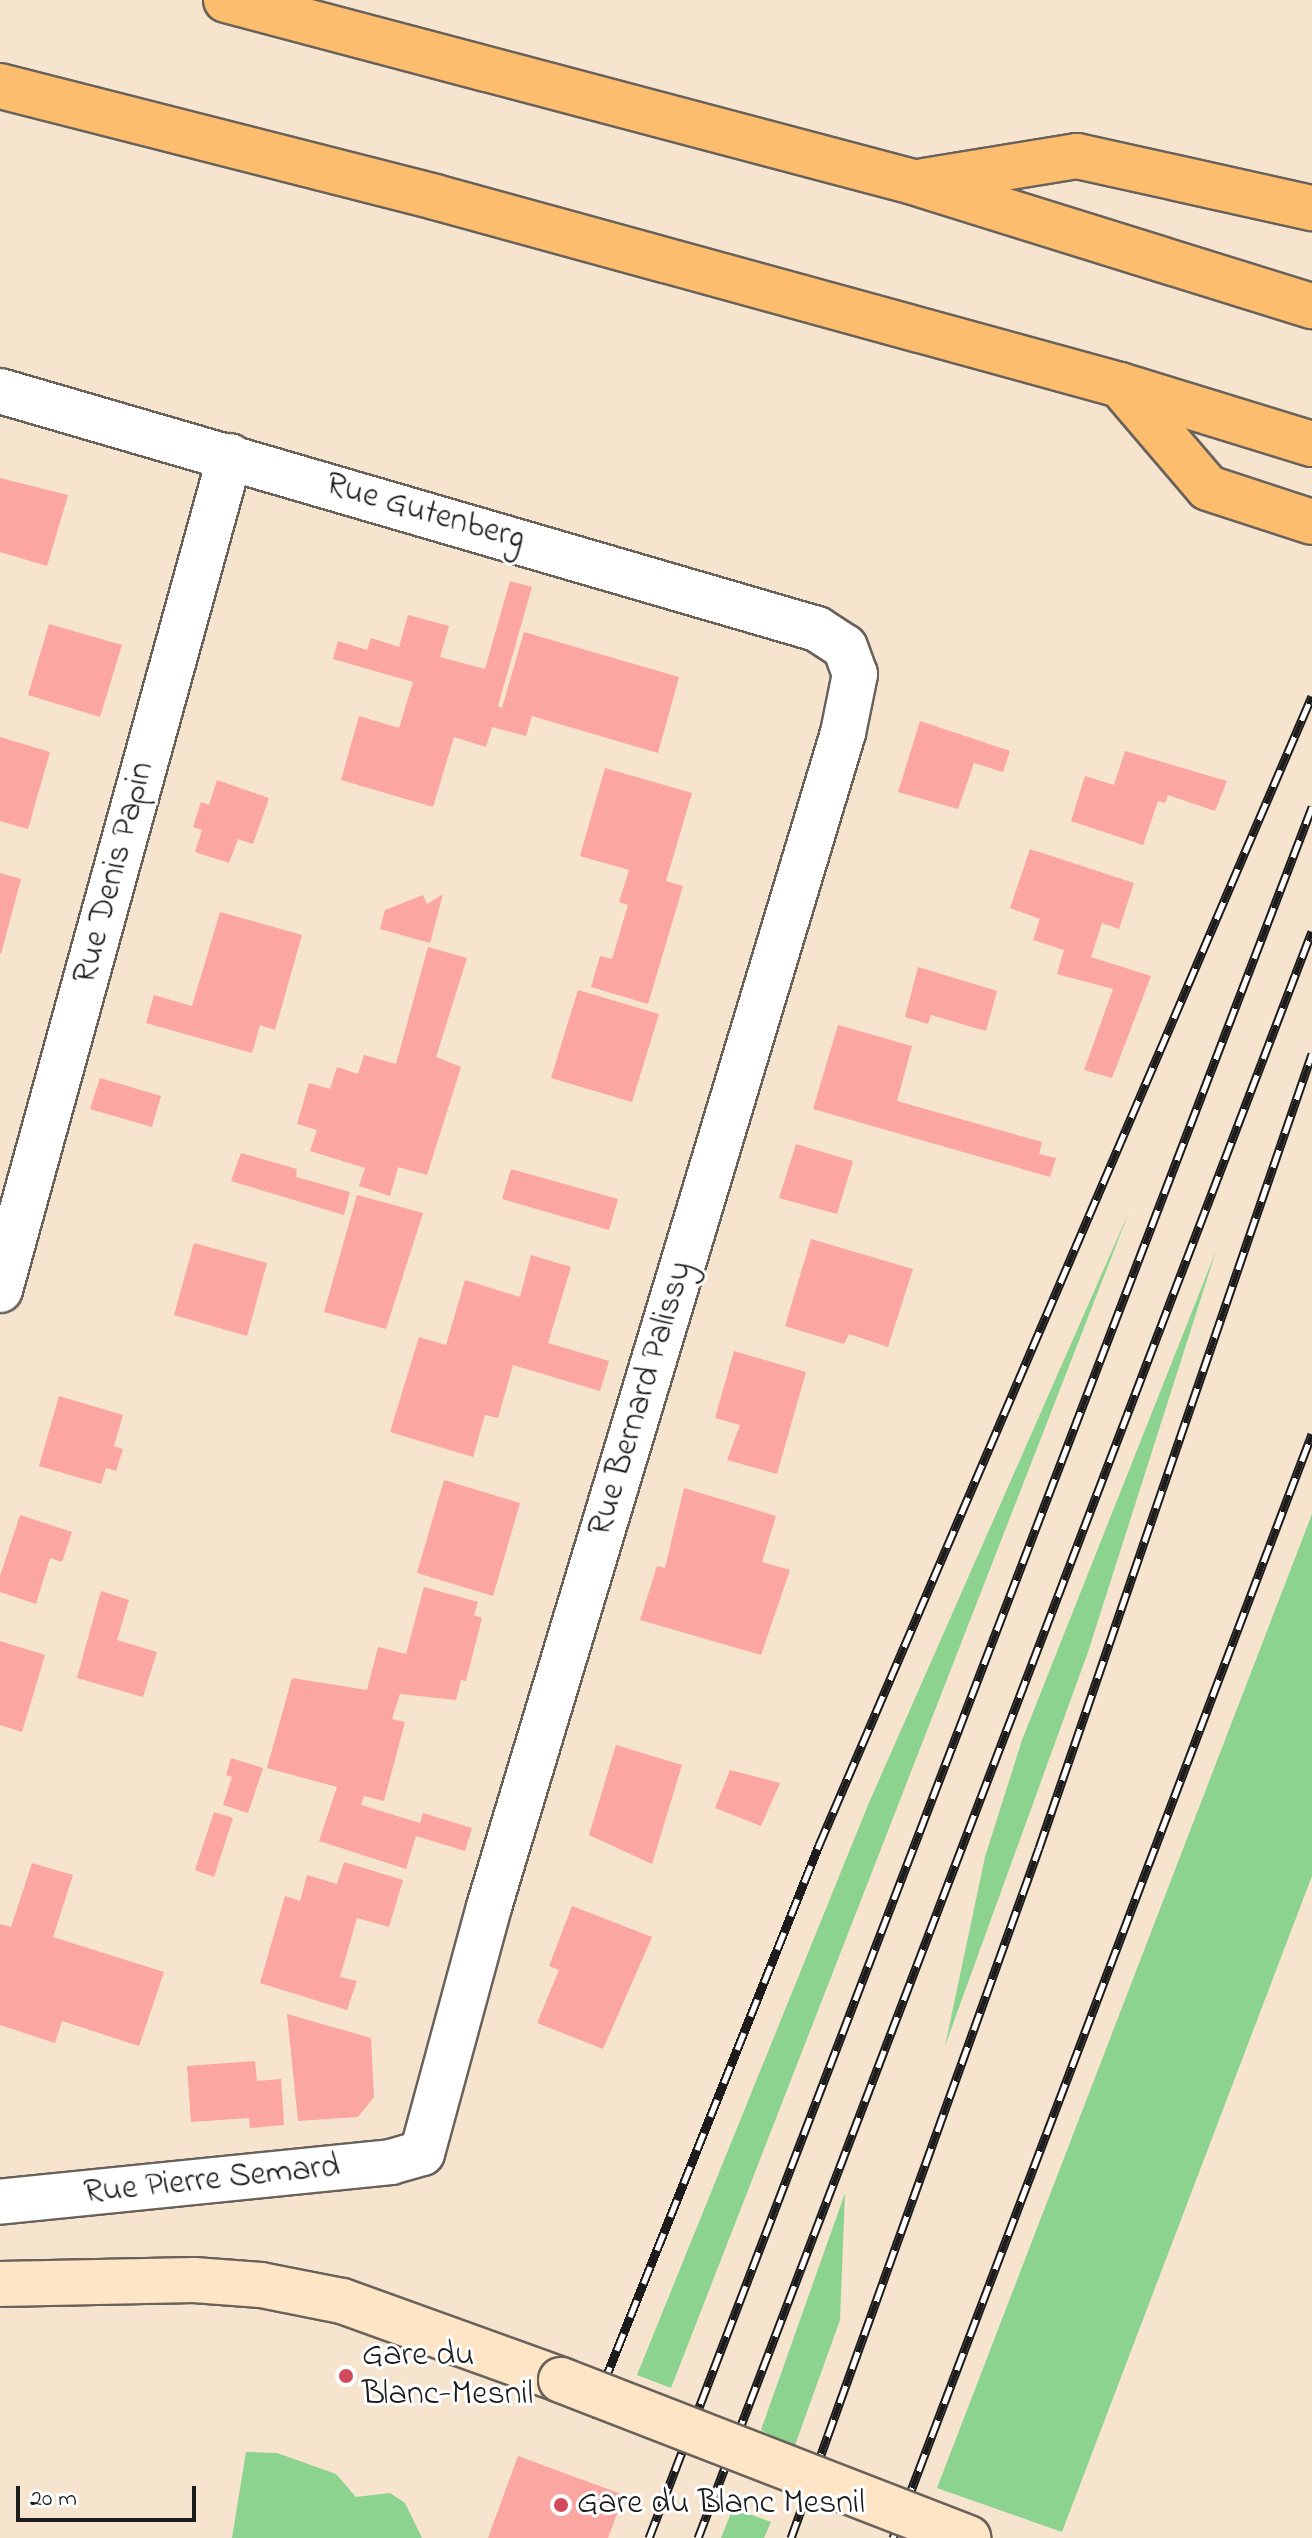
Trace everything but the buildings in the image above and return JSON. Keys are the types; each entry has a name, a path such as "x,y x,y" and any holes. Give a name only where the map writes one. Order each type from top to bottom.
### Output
{"highway":[{"path":"226,0 913,182 1312,306"},
{"path":"0,86 450,201 1120,385 1312,444"},
{"path":"913,182 1077,156 1312,208"},
{"path":"1120,385 1208,488 1307,521"}],"main road":[{"path":"0,2284 194,2280 261,2285 342,2301 561,2380 968,2538"}],"street":[{"name":"Rue Gutenberg","path":"0,391 817,629 845,647"},
{"name":"Rue Denis Papin","path":"0,1290 230,456"},
{"name":"Rue Bernard Palissy","path":"422,2153 489,1907 843,733 855,674 845,647"},
{"name":"Rue Pierre Semard","path":"0,2202 391,2162 422,2153"}],"green space":[{"path":"1129,1212 671,2388 637,2375 868,1805"},
{"path":"1216,1251 1088,1652 945,2046 985,1857 1022,1740"},
{"path":"1312,1514 1312,1876 1062,2532 937,2488"},
{"path":"845,2193 840,2320 794,2448 761,2430"},
{"path":"246,2452 277,2453 336,2474 356,2497 390,2493 405,2503 422,2538 232,2538"},
{"path":"733,2508 771,2522 764,2538 721,2538"}],"railway":[{"path":"590,2417 819,1845 1312,696"},
{"path":"649,2538 1312,807"},
{"path":"698,2538 1312,931"},
{"path":"791,2538 1039,1848 1312,1054"},
{"path":"893,2538 1312,1434"}],"place":[{"name":"Gare du Blanc-Mesnil","path":"346,2376"},
{"name":"Gare du Blanc Mesnil","path":"561,2505"}]}
